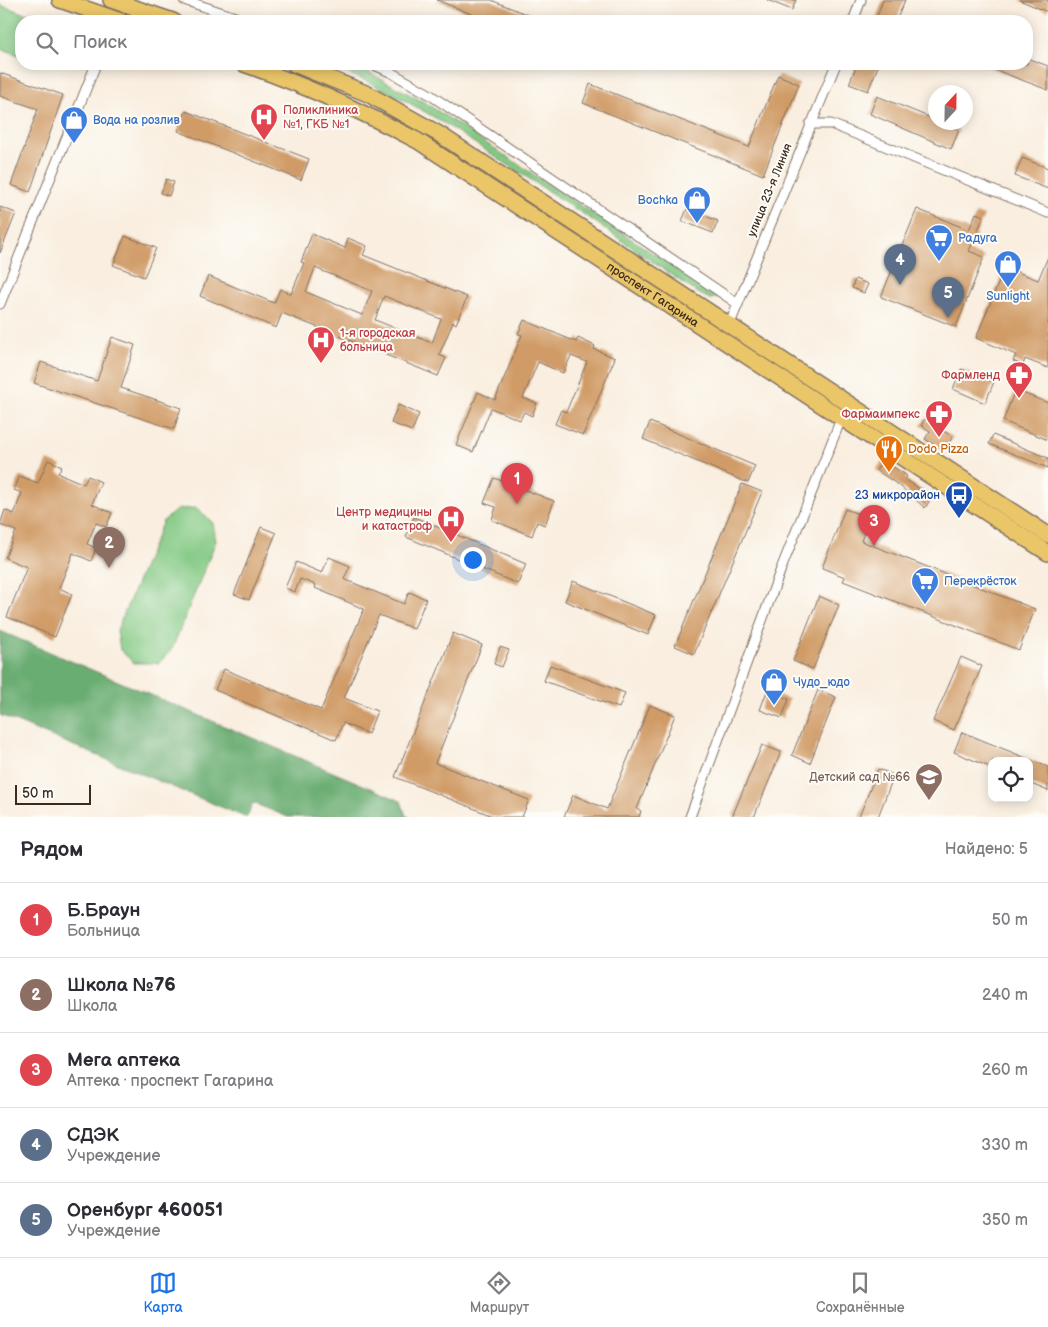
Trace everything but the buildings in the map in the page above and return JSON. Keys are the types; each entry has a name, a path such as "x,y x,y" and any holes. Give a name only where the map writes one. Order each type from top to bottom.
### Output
{"main road":[{"path":"60,0 101,15"},
{"path":"111,0 155,15"},
{"name":"проспект Гагарина","path":"260,70 364,112 418,141 1048,553"},
{"name":"проспект Гагарина","path":"309,70 368,94 411,118 1048,534"},
{"path":"841,419 850,404"}],"street":[{"path":"184,0 229,15"},
{"path":"855,15 861,0"},
{"path":"0,304 94,70"},
{"path":"385,70 429,94 738,304"},
{"name":"улица 23-я Линия","path":"729,326 833,70"},
{"path":"810,124 831,124 1048,213"},
{"path":"690,817 781,569 841,419"}],"green space":[{"path":"0,5 29,15 15,15 15,54 0,48"},
{"path":"339,70 366,71 424,102 719,297 710,299 696,292 588,217 439,120 364,80"},
{"path":"197,508 213,523 216,541 172,649 159,663 134,663 120,650 117,630 163,521 178,509"},
{"path":"0,631 401,801 406,816 410,817 288,817 253,803 247,817 245,817 0,715"}],"place":[{"name":"Поликлиника №1, ГКБ №1","path":"264,141"},
{"name":"Вода на розлив","path":"74,144"},
{"name":"Bochka","path":"697,224"},
{"name":"Радуга","path":"939,262"},
{"name":"СДЭК","path":"900,285"},
{"name":"Sunlight","path":"1008,288"},
{"name":"Оренбург 460051","path":"948,318"},
{"name":"1-я городская больница","path":"321,364"},
{"name":"Фармленд","path":"1019,399"},
{"name":"Фармаимпекс","path":"939,438"},
{"name":"Dodo Pizza","path":"889,473"},
{"name":"Б.Браун","path":"517,504"},
{"name":"23 микрорайон","path":"959,519"},
{"name":"Центр медицины и катастроф","path":"451,543"},
{"name":"Мега аптека","path":"874,546"},
{"name":"Школа №76","path":"109,568"},
{"name":"Перекрёсток","path":"925,605"},
{"name":"Чудо_юдо","path":"774,706"},
{"name":"Детский сад №66","path":"929,801"}]}
